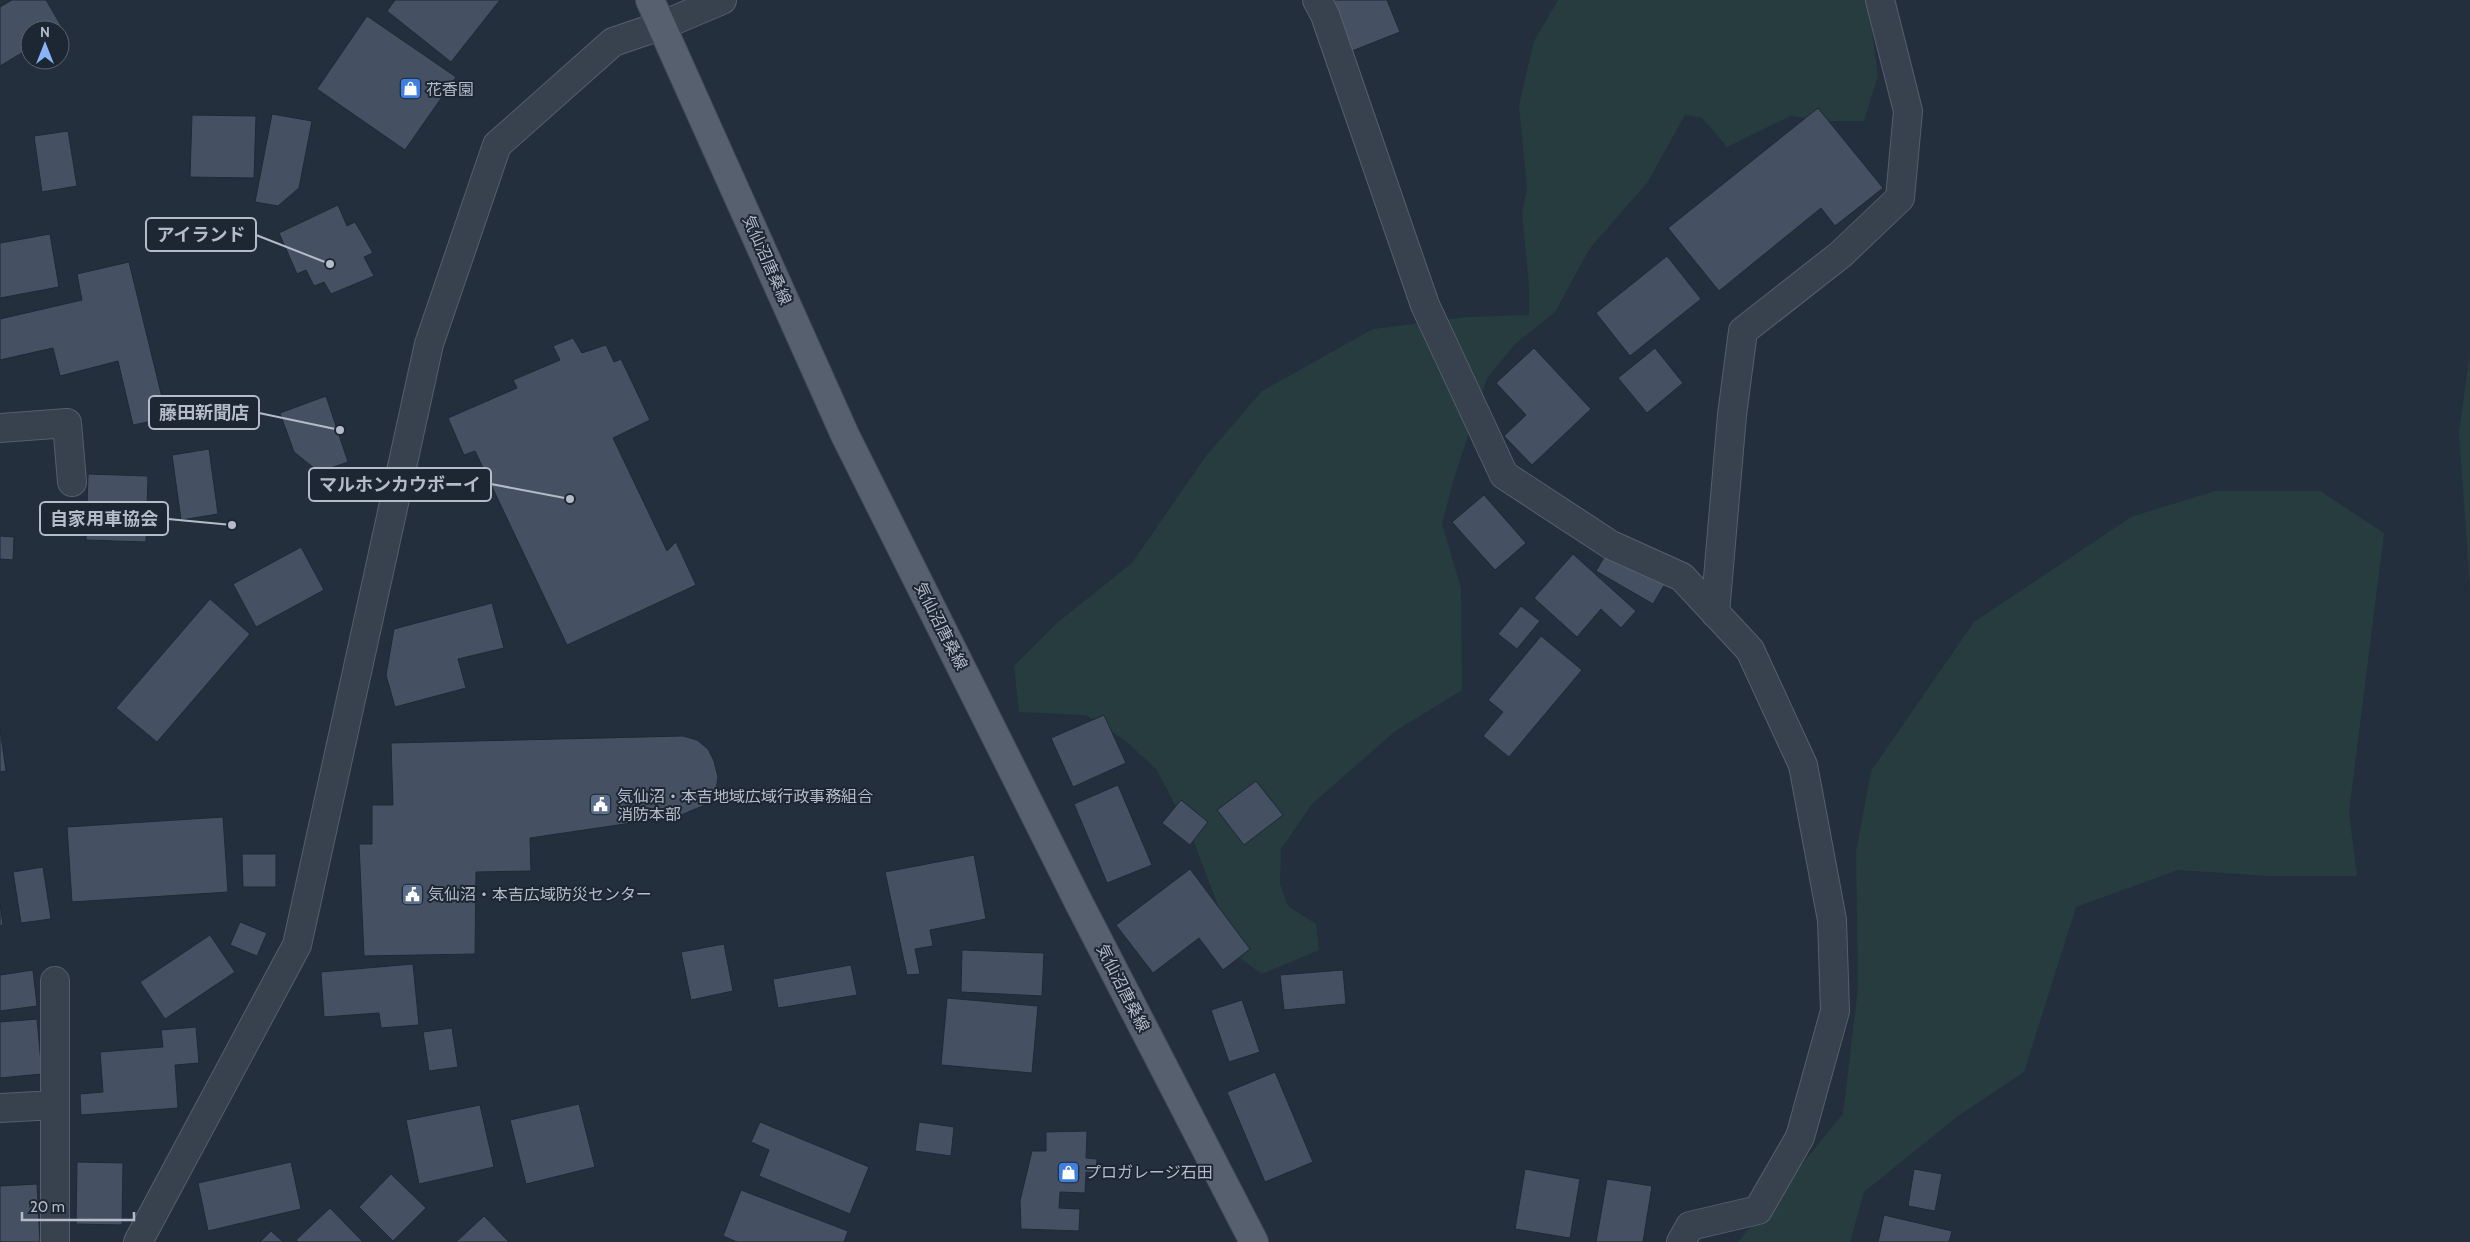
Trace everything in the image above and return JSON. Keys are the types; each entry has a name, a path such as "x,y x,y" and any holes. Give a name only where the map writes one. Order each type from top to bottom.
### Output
{"main road":[{"name":"気仙沼唐桑線","path":"650,0 663,25 845,435 1079,903 1254,1242"}],"street":[{"path":"138,1242 297,945 429,344 497,145 613,42 663,25 722,0"},
{"path":"1317,0 1325,15 1425,305 1504,475 1612,546 1682,577 1750,650 1803,765 1832,920 1835,1012 1800,1137 1758,1210 1690,1226 1681,1242"},
{"path":"1715,612 1732,415 1743,331 1840,256 1900,198 1908,111 1880,0"},
{"path":"0,428 67,423 72,482"},
{"path":"55,981 55,1242"},
{"path":"0,1108 55,1105"}],"green space":[{"path":"1558,0 1868,0 1878,76 1864,121 1828,121 1790,116 1727,147 1702,118 1685,115 1647,183 1590,248 1555,312 1515,344 1487,378 1454,478 1442,524 1461,588 1462,690 1394,732 1312,804 1281,849 1280,884 1288,906 1316,924 1319,950 1262,974 1237,956 1194,842 1157,770 1126,741 1086,715 1019,712 1014,666 1057,623 1132,563 1206,456 1262,391 1373,329 1468,317 1529,315 1529,285 1522,213 1527,189 1519,105 1534,41"},
{"path":"2470,352 2470,589 2459,433"},
{"path":"2215,491 2320,491 2384,533 2349,812 2357,876 2270,876 2178,870 2076,907 2024,1072 1958,1116 1864,1192 1850,1242 1738,1242 1843,1114 1858,988 1856,852 1871,771 1974,622 2131,517"}],"building":[{"path":"12,0 46,0 58,20 20,20 20,54 0,66 0,7"},
{"path":"395,0 500,0 451,62 387,11"},
{"path":"1333,0 1387,0 1400,32 1352,51"},
{"path":"367,16 456,77 405,150 317,89"},
{"path":"1818,108 1883,188 1835,226 1821,208 1719,291 1668,228"},
{"path":"272,114 312,121 299,188 278,206 255,202"},
{"path":"192,115 256,116 254,178 190,177"},
{"path":"68,131 77,186 42,192 34,136"},
{"path":"338,205 347,226 355,222 373,253 364,257 374,276 331,294 324,282 314,286 306,270 297,274 279,233"},
{"path":"50,234 59,287 0,298 0,243"},
{"path":"1667,256 1701,299 1630,356 1596,313"},
{"path":"129,262 167,418 133,425 118,361 60,376 53,348 0,360 0,319 82,300 77,274"},
{"path":"573,338 582,353 606,345 614,362 621,359 650,420 613,438 667,551 676,542 696,585 567,645 475,451 464,455 448,418 517,388 513,380 560,360 553,346"},
{"path":"1534,348 1591,409 1532,465 1504,436 1526,415 1496,383"},
{"path":"1655,348 1683,383 1647,413 1618,378"},
{"path":"326,396 348,462 319,472 294,452 280,413"},
{"path":"209,449 218,514 181,520 172,455"},
{"path":"88,474 148,476 146,542 86,540"},
{"path":"1484,495 1526,543 1495,570 1452,522"},
{"path":"0,536 14,537 13,560 0,559"},
{"path":"301,547 324,590 256,627 233,584"},
{"path":"1609,549 1666,582 1653,604 1596,571"},
{"path":"1573,554 1636,611 1621,628 1601,609 1577,637 1534,598"},
{"path":"210,599 250,634 157,742 116,708"},
{"path":"492,603 504,648 458,659 466,688 395,707 386,675 394,629"},
{"path":"1521,606 1540,621 1517,649 1498,634"},
{"path":"1541,636 1582,670 1509,757 1483,736 1503,712 1488,700"},
{"path":"1104,715 1126,763 1073,787 1051,738"},
{"path":"0,728 6,771 0,772"},
{"path":"683,736 697,740 708,749 714,761 718,777 716,790 707,804 679,816 530,838 531,871 476,872 475,954 364,956 359,844 372,844 372,805 393,805 391,743"},
{"path":"1256,781 1283,815 1244,845 1217,810"},
{"path":"1118,785 1152,865 1107,883 1074,804"},
{"path":"1181,800 1208,822 1190,845 1162,823"},
{"path":"223,817 228,892 72,902 67,827"},
{"path":"242,854 276,854 276,887 243,887"},
{"path":"974,855 986,919 930,930 933,946 915,949 920,974 907,975 885,872"},
{"path":"43,867 51,919 21,923 13,872"},
{"path":"1190,869 1250,949 1223,970 1199,938 1153,973 1116,925"},
{"path":"0,903 3,925 0,926"},
{"path":"240,922 267,933 257,956 230,945"},
{"path":"210,935 235,972 165,1019 140,982"},
{"path":"724,944 733,991 691,1000 681,952"},
{"path":"962,950 1044,953 1042,996 961,992"},
{"path":"413,964 419,1025 381,1028 379,1013 324,1017 321,972"},
{"path":"851,965 857,995 778,1008 773,979"},
{"path":"33,970 37,1006 0,1011 0,975"},
{"path":"1343,970 1346,1004 1284,1010 1280,975"},
{"path":"947,998 1038,1006 1032,1073 941,1065"},
{"path":"1242,1000 1260,1052 1229,1062 1211,1010"},
{"path":"37,1019 42,1074 0,1078 0,1022"},
{"path":"196,1027 199,1063 175,1065 178,1108 81,1115 80,1094 103,1092 100,1052 163,1047 161,1030"},
{"path":"452,1028 458,1067 429,1071 423,1032"},
{"path":"1275,1072 1313,1162 1265,1182 1227,1092"},
{"path":"579,1104 595,1167 526,1184 510,1120"},
{"path":"480,1105 494,1167 419,1184 406,1120"},
{"path":"760,1122 869,1167 850,1214 759,1176 769,1150 751,1142"},
{"path":"919,1122 954,1127 951,1156 915,1151"},
{"path":"1087,1131 1086,1158 1097,1159 1096,1173 1086,1172 1085,1193 1060,1192 1059,1208 1080,1209 1079,1231 1021,1229 1020,1201 1032,1151 1046,1151 1046,1132"},
{"path":"77,1162 123,1163 122,1225 76,1224"},
{"path":"291,1162 301,1209 208,1231 198,1183"},
{"path":"1525,1169 1580,1179 1570,1238 1515,1229"},
{"path":"1914,1169 1942,1174 1935,1211 1908,1206"},
{"path":"391,1174 426,1208 393,1241 359,1207"},
{"path":"1607,1179 1652,1186 1643,1242 1596,1242"},
{"path":"37,1184 40,1242 0,1242 0,1186"},
{"path":"741,1190 848,1231 844,1242 737,1242 723,1236"},
{"path":"330,1208 363,1242 298,1242 296,1240"},
{"path":"1884,1215 1952,1231 1949,1242 1878,1242"},
{"path":"484,1216 509,1242 456,1242"},
{"path":"271,1231 283,1242 260,1242"}],"place":[{"name":"花香園","path":"410,89"},
{"name":"アイランド","path":"330,264"},
{"name":"藤田新聞店","path":"340,430"},
{"name":"マルホンカウボーイ","path":"570,499"},
{"name":"自家用車協会","path":"232,525"},
{"name":"気仙沼・本吉地域広域行政事務組合 消防本部","path":"601,805"},
{"name":"気仙沼・本吉広域防災センター","path":"412,894"},
{"name":"プロガレージ石田","path":"1069,1172"}]}
